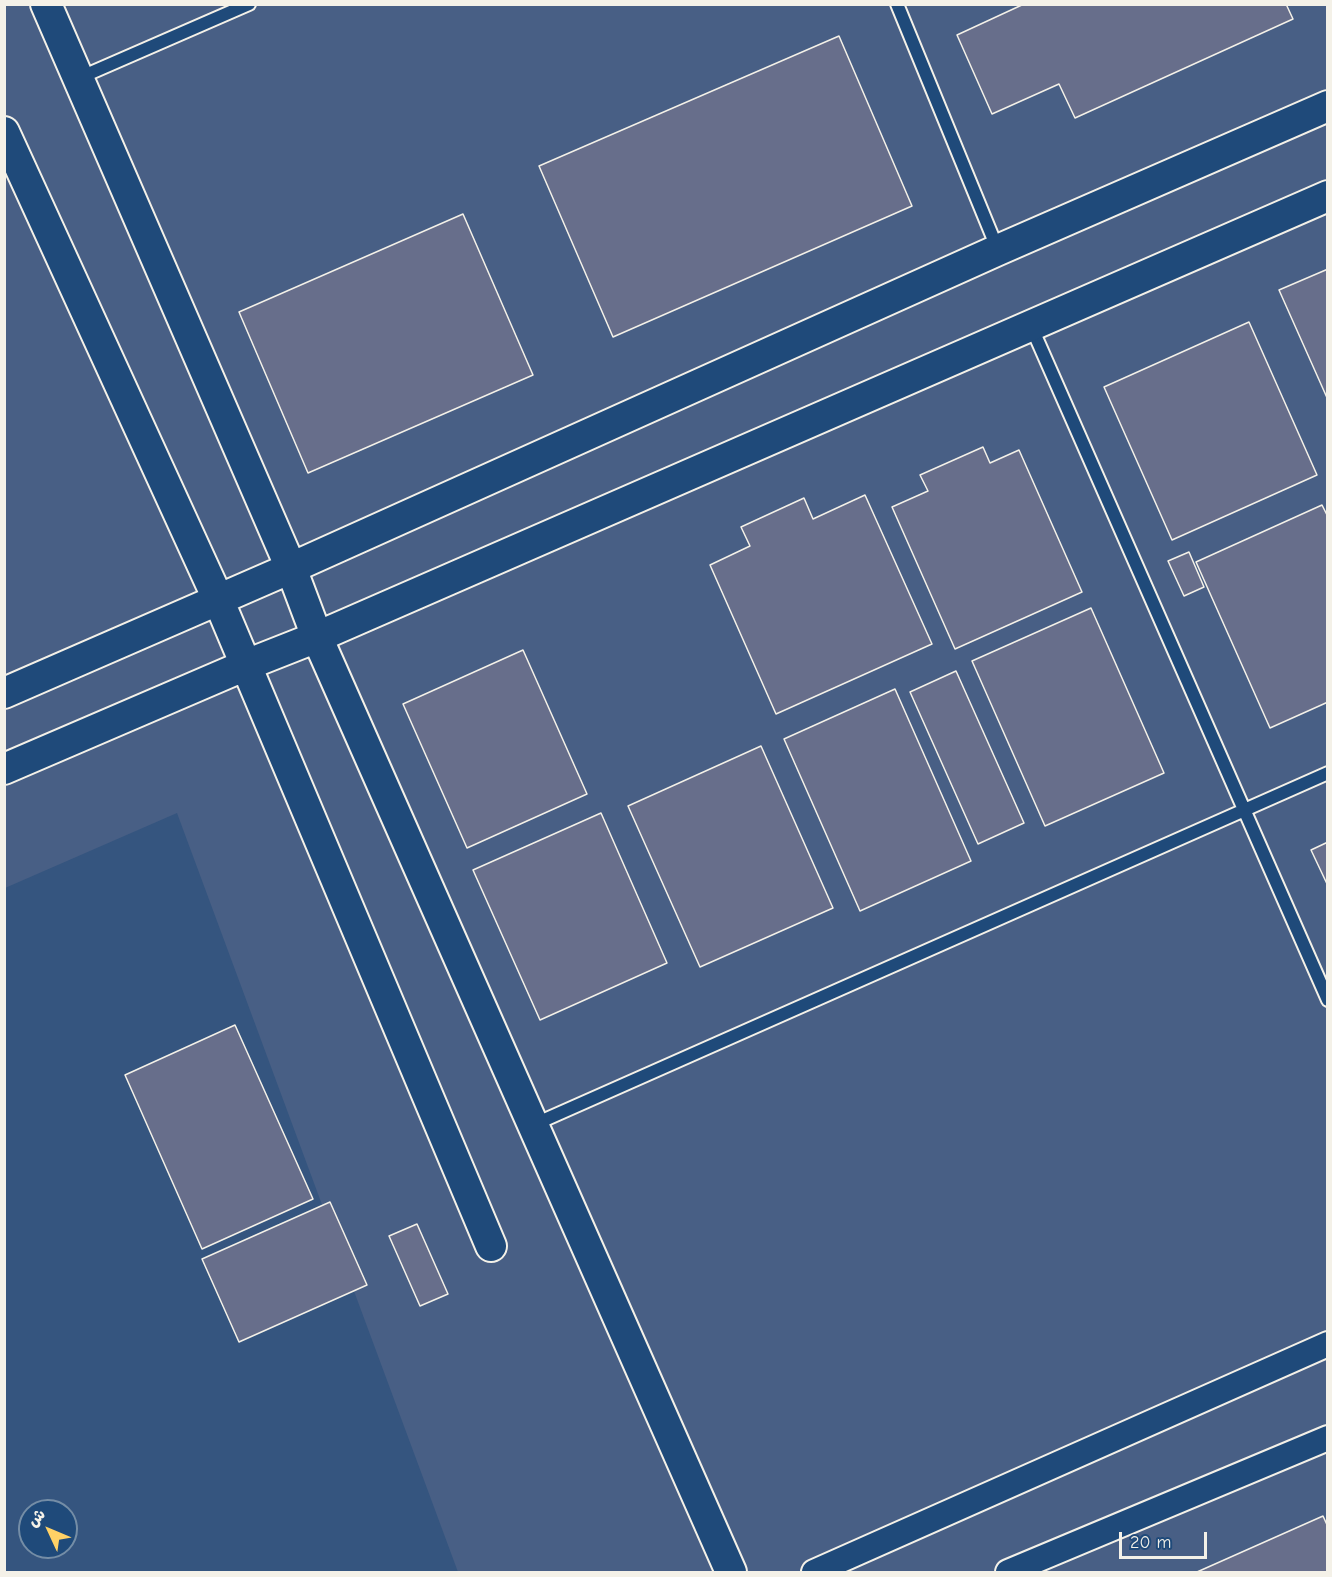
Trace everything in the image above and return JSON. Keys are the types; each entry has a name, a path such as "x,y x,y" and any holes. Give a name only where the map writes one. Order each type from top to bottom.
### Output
{"street":[{"path":"46,4 291,568 317,637 731,1572"},
{"path":"4,693 291,568 998,250 1328,106"},
{"path":"4,132 218,599 491,1246"},
{"path":"4,769 317,637 1328,196"},
{"path":"814,1572 1328,1344"},
{"path":"1008,1572 1328,1438"}],"lane":[{"path":"78,78 249,4"},
{"path":"897,4 998,250"},
{"path":"1031,325 1328,1000"},
{"path":"532,1125 1328,773"}],"shaded area":[{"path":"5,5 1327,5 1327,1572 458,1572 177,813 5,888"}],"building":[{"path":"1024,4 1286,4 1293,19 1075,118 1059,84 992,114 957,35"},
{"path":"839,36 912,206 613,337 539,166"},
{"path":"463,214 533,375 308,473 239,312"},
{"path":"1328,269 1328,400 1279,290"},
{"path":"1249,322 1317,475 1172,540 1104,387"},
{"path":"983,447 990,463 1019,450 1082,592 955,649 892,507 928,491 920,475"},
{"path":"865,495 932,644 776,714 710,565 750,546 741,527 804,498 813,519"},
{"path":"1322,505 1328,517 1328,702 1270,728 1196,562"},
{"path":"1189,552 1204,587 1184,596 1168,561"},
{"path":"1091,608 1164,773 1045,826 972,661"},
{"path":"523,650 587,794 467,848 403,704"},
{"path":"956,671 1024,823 978,844 910,692"},
{"path":"895,689 971,861 860,911 784,739"},
{"path":"761,746 833,908 700,967 628,806"},
{"path":"601,813 667,963 540,1020 473,870"},
{"path":"1328,842 1328,886 1311,850"},
{"path":"235,1025 313,1199 202,1249 125,1075"},
{"path":"330,1202 367,1285 239,1342 202,1259"},
{"path":"417,1224 448,1294 420,1306 389,1236"},
{"path":"1323,1516 1328,1527 1328,1572 1197,1572"}]}
